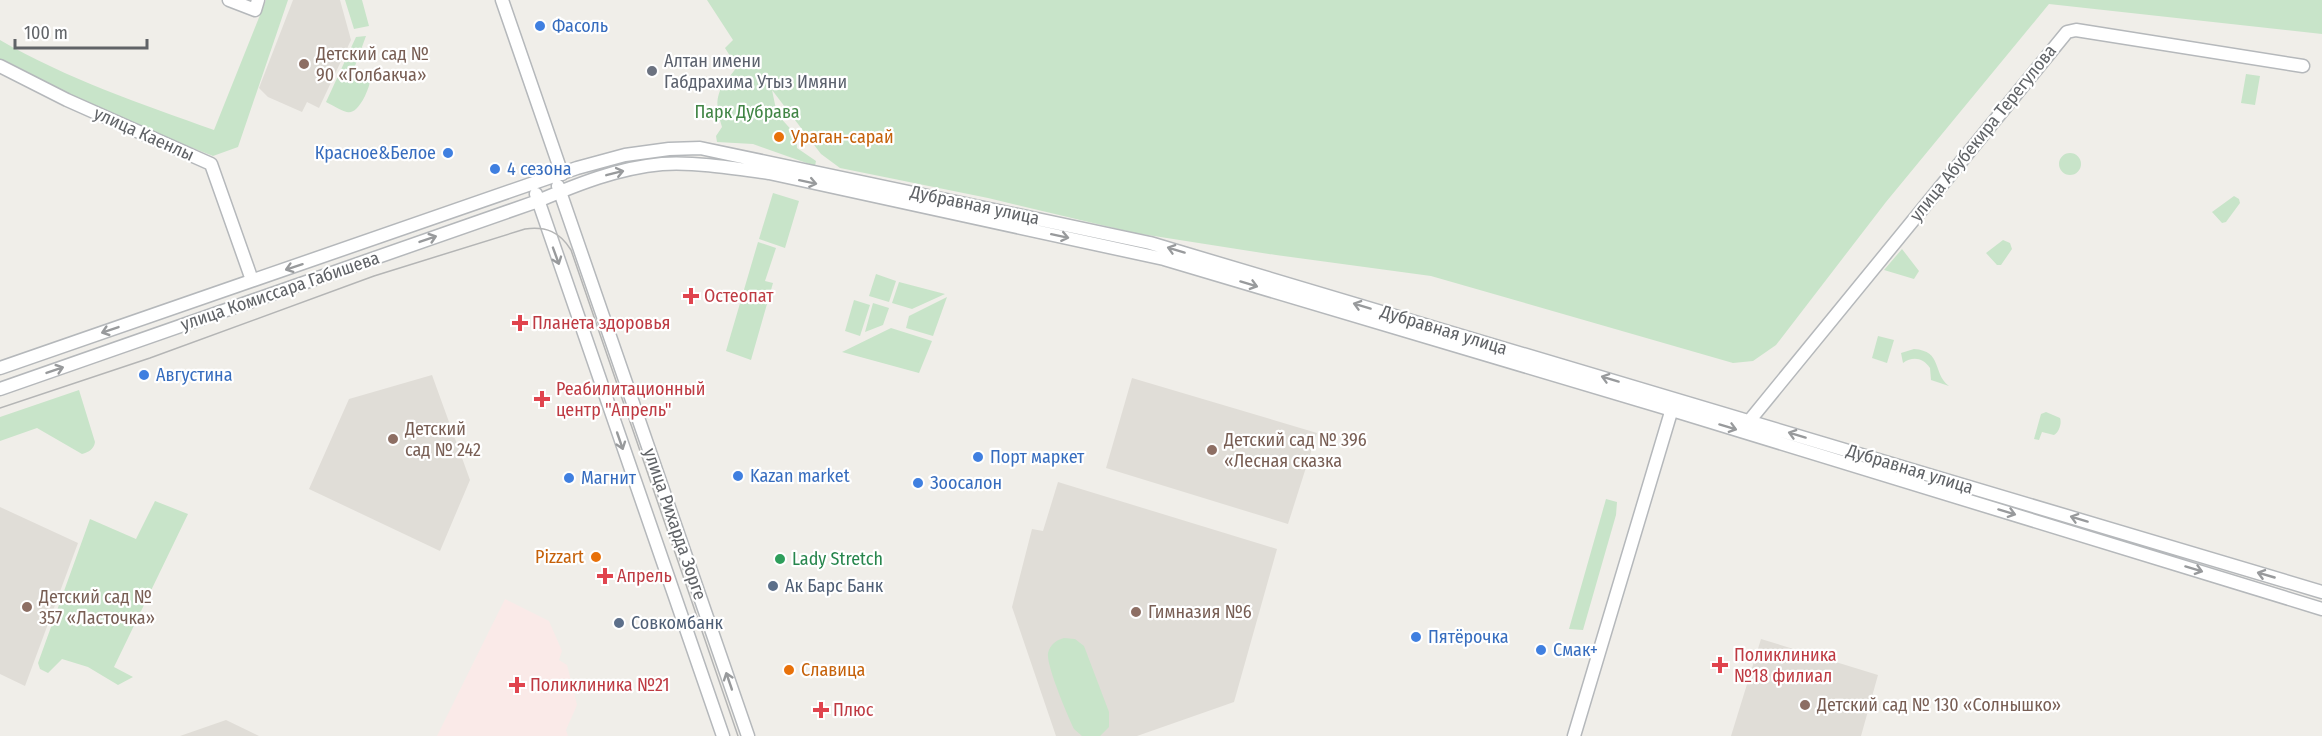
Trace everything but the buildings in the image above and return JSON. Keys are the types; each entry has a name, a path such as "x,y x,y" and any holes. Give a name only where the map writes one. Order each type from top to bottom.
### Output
{"street":[{"path":"229,0 256,5"},
{"name":"улица Рихарда Зорге","path":"502,0 558,175 560,192 748,736"},
{"name":"улица Абубекира Терегулова","path":"1749,420 2067,32 2076,30 2302,66"},
{"name":"улица Каенлы","path":"0,66 67,100 211,164 252,280"},
{"name":"Дубравная улица","path":"558,175 625,155 669,149 700,148 793,166 1164,247 1830,451 2322,591"},
{"name":"Дубравная улица","path":"560,192 610,174 661,164 710,165 769,172 1164,259 1673,404 1749,420 1830,451 2322,609"},
{"name":"улица Комиссара Габишева","path":"0,368 558,175"},
{"name":"улица Рихарда Зорге","path":"532,185 723,736"},
{"name":"улица Комиссара Габишева","path":"0,389 560,192"},
{"path":"1574,736 1673,404"}],"shaded area":[{"name":"Детский сад № 90 «Голбакча»","path":"293,0 340,0 351,40 319,108 307,102 302,112 268,97 259,88"},
{"name":"Детский сад № 242","path":"432,375 470,480 440,551 309,489 349,399"},
{"name":"Детский сад № 396 «Лесная сказка","path":"1132,378 1317,433 1288,524 1106,468"},
{"name":"Гимназия №6","path":"1058,482 1277,549 1234,702 1137,736 1056,736 1012,607 1032,529 1043,531"},
{"name":"Детский сад № 357 «Ласточка»","path":"0,507 78,543 25,686 0,674"},
{"name":"Поликлиника №21","path":"505,599 549,621 562,651 559,660 567,665 577,705 566,730 568,736 437,736"},
{"name":"Детский сад № 130 «Солнышко»","path":"1761,639 1878,675 1861,736 1731,736"},
{"path":"226,720 259,736 180,736"}],"green space":[{"path":"266,0 288,0 238,147 213,156 127,122 0,62 0,40 78,79 214,130"},
{"path":"345,0 362,0 369,26 354,29"},
{"name":"Парк Дубрава","path":"707,0 2322,0 2322,34 2049,4 1886,202 1776,345 1753,361 1733,363 1431,276 1135,233 988,198 840,168 821,154 772,90 777,114 796,135 797,148 816,161 815,166 753,144 717,142 716,136 722,127 717,105 724,83 720,79 723,77 727,80 737,67 725,48 733,40"},
{"path":"366,36 355,66 370,78 369,87 356,109 352,112 344,111 326,102 356,37"},
{"path":"2246,74 2260,76 2255,105 2241,103"},
{"path":"2070,153 2078,156 2081,164 2078,172 2070,175 2062,172 2059,164 2062,156"},
{"path":"773,193 799,201 785,248 759,239"},
{"path":"2234,196 2239,199 2240,203 2226,222 2222,223 2212,212"},
{"path":"2003,240 2010,243 2012,249 2001,265 1997,265 1986,253"},
{"path":"758,242 776,248 765,281 773,283 751,360 726,351"},
{"path":"1902,249 1919,271 1914,279 1884,270"},
{"path":"876,274 896,281 889,302 869,296"},
{"path":"899,282 945,294 912,309 892,303"},
{"path":"947,297 933,336 906,328 909,316"},
{"path":"854,300 870,305 860,336 845,331"},
{"path":"873,303 889,308 883,325 865,332"},
{"path":"891,328 932,341 919,373 842,352"},
{"path":"1878,336 1894,340 1887,363 1872,358"},
{"path":"1914,349 1923,351 1933,358 1940,375 1949,386 1931,380 1930,368 1921,360 1910,359 1903,363 1901,353"},
{"path":"79,390 95,442 94,447 89,451 82,454 37,428 0,441 0,417"},
{"path":"2046,412 2060,418 2059,430 2054,435 2042,432 2039,440 2034,439 2041,414"},
{"path":"1606,499 1617,502 1616,515 1583,630 1569,629"},
{"path":"155,501 188,514 114,667 133,677 118,685 88,667 62,659 48,673 40,669 38,663 90,519 136,539"},
{"path":"1064,638 1075,639 1084,646 1109,712 1109,727 1100,736 1082,736 1074,729 1058,691 1050,668 1048,653 1054,643"}],"tram line":[{"path":"0,408 150,358 374,276 525,229 540,228 552,232 571,250 738,736"}],"place":[{"name":"Фасоль","path":"540,26"},
{"name":"Детский сад № 90 «Голбакча»","path":"304,64"},
{"name":"Алтан имени Габдрахима Утыз Имяни","path":"652,71"},
{"name":"Ураган-сарай","path":"779,137"},
{"name":"Красное&Белое","path":"448,153"},
{"name":"4 сезона","path":"495,169"},
{"name":"Остеопат","path":"691,296"},
{"name":"Планета здоровья","path":"520,323"},
{"name":"Августина","path":"144,375"},
{"name":"Реабилитационный центр \"Апрель\"","path":"542,399"},
{"name":"Детский сад № 242","path":"393,439"},
{"name":"Детский сад № 396 «Лесная сказка","path":"1212,450"},
{"name":"Порт маркет","path":"978,457"},
{"name":"Kazan market","path":"738,476"},
{"name":"Магнит","path":"569,478"},
{"name":"Зоосалон","path":"918,483"},
{"name":"Pizzart","path":"596,557"},
{"name":"Lady Stretch","path":"780,559"},
{"name":"Апрель","path":"605,576"},
{"name":"Ак Барс Банк","path":"773,586"},
{"name":"Детский сад № 357 «Ласточка»","path":"27,607"},
{"name":"Гимназия №6","path":"1136,612"},
{"name":"Совкомбанк","path":"619,623"},
{"name":"Пятёрочка","path":"1416,637"},
{"name":"Смак+","path":"1541,650"},
{"name":"Поликлиника №18 филиал","path":"1720,665"},
{"name":"Славица","path":"789,670"},
{"name":"Поликлиника №21","path":"517,685"},
{"name":"Детский сад № 130 «Солнышко»","path":"1805,705"},
{"name":"Плюс","path":"821,710"}]}
